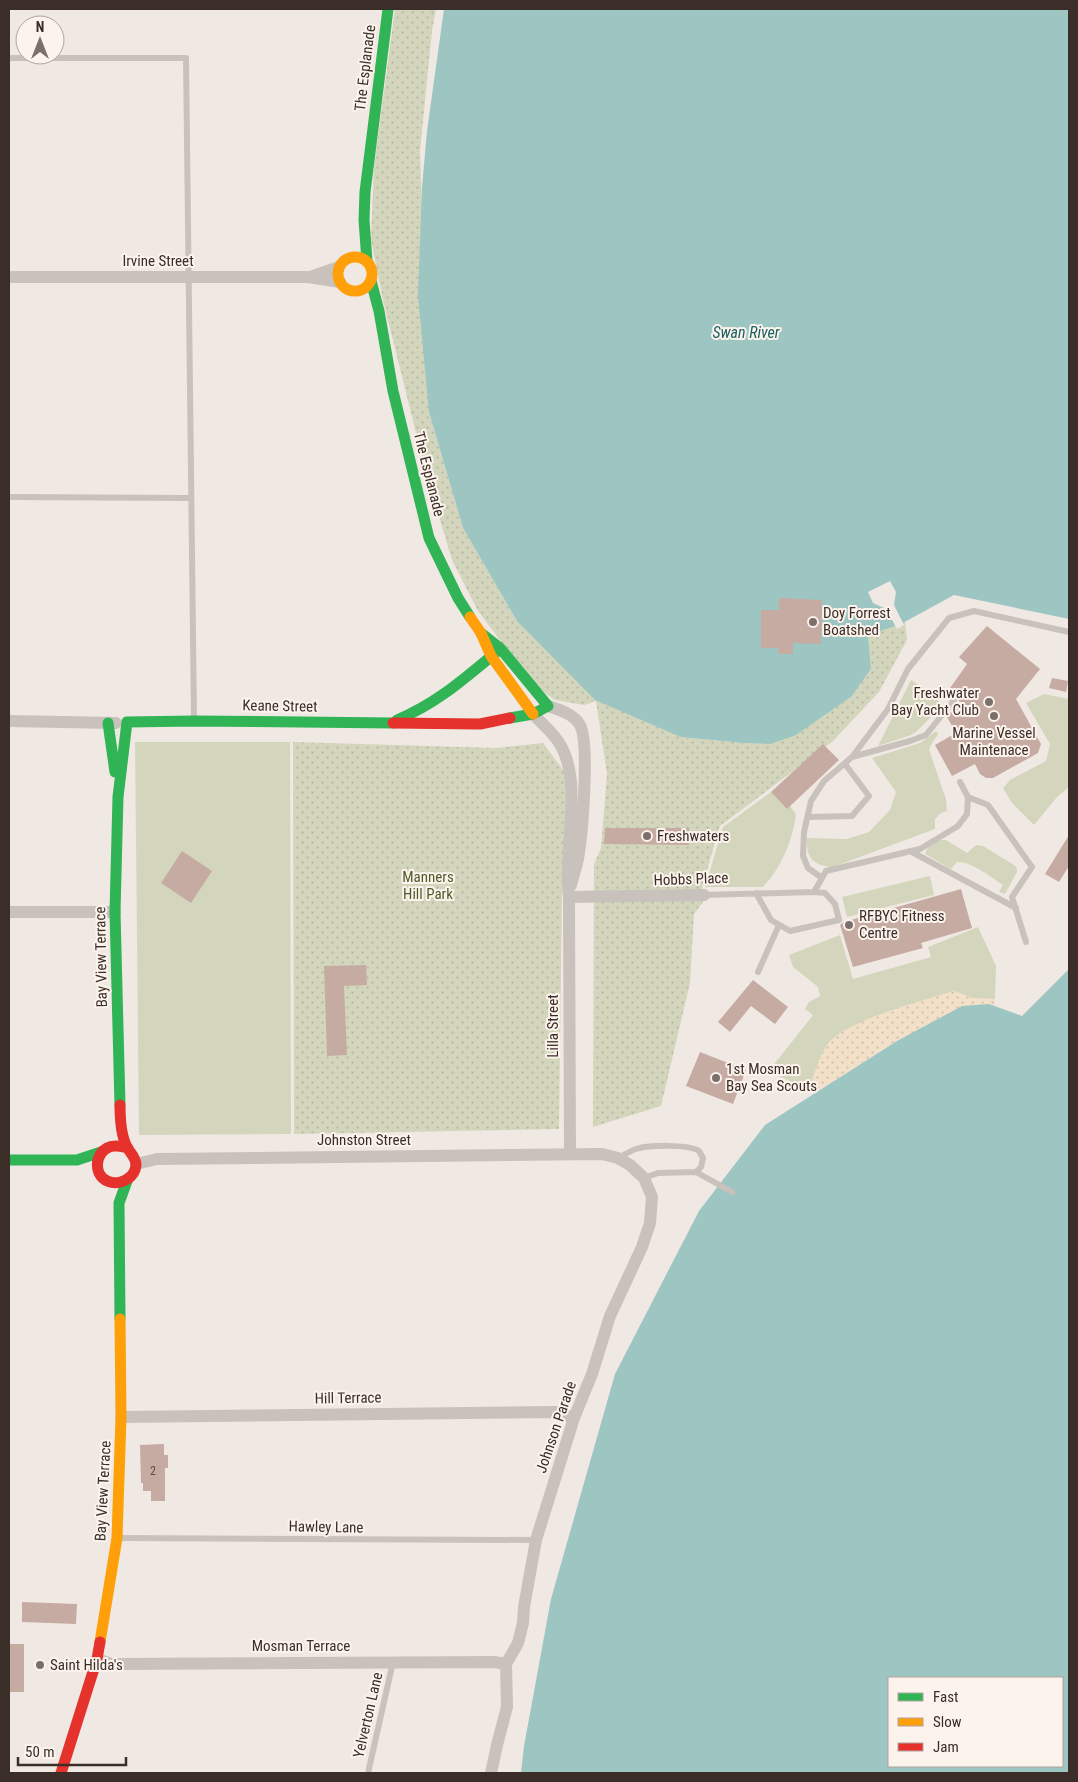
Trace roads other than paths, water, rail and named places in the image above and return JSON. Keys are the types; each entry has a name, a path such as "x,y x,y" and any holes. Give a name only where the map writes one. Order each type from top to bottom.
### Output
{"street":[{"name":"The Esplanade","path":"362,259 360,231 364,220 365,192 388,9"},
{"path":"358,291 368,286 371,282 372,270 362,259 346,259 339,267 340,282 348,289 358,291 379,311"},
{"name":"Irvine Street","path":"308,277 339,267"},
{"name":"Irvine Street","path":"9,277 308,277 340,282"},
{"name":"The Esplanade","path":"371,282 379,311 393,391 429,538 458,598 495,652 533,714"},
{"name":"The Esplanade","path":"495,652 548,706"},
{"path":"386,724 425,709 447,694 495,652"},
{"name":"Keane Street","path":"9,722 108,723 194,721 480,724 533,714 548,706"},
{"name":"Lilla Street","path":"548,706 574,717 580,724 584,738 585,775 579,849 569,897"},
{"name":"Lilla Street","path":"533,714 555,736 561,746 572,777 567,866 569,897 570,1154"},
{"name":"Bay View Terrace","path":"127,722 118,797 115,912 120,1117 132,1155"},
{"name":"Bay View Terrace","path":"108,723 118,797"},
{"name":"Hobbs Place","path":"569,897 704,895"},
{"path":"9,912 115,912"},
{"name":"Bay View Terrace","path":"106,1149 120,1117"},
{"path":"9,1160 77,1160 116,1144 132,1155 132,1176 127,1181 116,1183 107,1181 100,1175 97,1168 98,1158 106,1149"},
{"path":"570,1154 602,1154 618,1158 630,1165 644,1178"},
{"name":"Johnston Street","path":"132,1155 158,1159 570,1154"},
{"path":"77,1160 97,1168"},
{"name":"Johnson Parade","path":"506,1664 518,1642 536,1540 574,1418 592,1374 610,1316 642,1247 650,1223 652,1196 644,1178"},
{"name":"Bay View Terrace","path":"107,1181 119,1203"},
{"name":"Bay View Terrace","path":"61,1773 97,1659 117,1538 121,1417 119,1203 127,1181"},
{"name":"Hill Terrace","path":"121,1417 556,1412 574,1418"},
{"name":"Mosman Terrace","path":"97,1659 111,1664 393,1662 494,1662 506,1664"},
{"path":"491,1773 508,1707 506,1664"}],"lane":[{"path":"9,58 186,58 194,721"},
{"path":"9,497 190,498"},
{"path":"822,878 808,868 802,856 804,832 811,801 824,781 852,757 888,709 908,668 949,618 974,611 1069,632"},
{"path":"852,757 926,735 954,700"},
{"path":"808,817 852,816 869,796 845,764"},
{"path":"756,893 771,920 790,931 839,920 835,904 825,893 814,892 826,872 920,849 958,826 966,814 968,797 960,782"},
{"path":"968,797 988,805 1032,867 1012,898 1026,942"},
{"path":"910,852 1016,908"},
{"name":"Hobbs Place","path":"704,895 814,892"},
{"path":"758,972 779,925"},
{"path":"618,1158 644,1148 688,1147 699,1151 703,1158 701,1167 696,1172"},
{"path":"644,1178 658,1173 696,1172 732,1192"},
{"name":"Hawley Lane","path":"117,1538 536,1540"},
{"name":"Yelverton Lane","path":"368,1773 393,1662"}],"water":[{"name":"Swan River","path":"444,9 1069,9 1069,619 954,595 899,625 868,635 871,669 852,696 796,735 770,744 681,737 595,700 517,621 463,528 429,412 418,296 422,187 427,131"},
{"path":"1069,969 1069,1773 521,1773 524,1746 551,1599 615,1374 699,1211 765,1125 897,1041 962,1006 989,1004 1022,1016"}],"place":[{"name":"Doy Forrest Boatshed","path":"813,622"},
{"name":"Freshwater Bay Yacht Club","path":"989,702"},
{"name":"Marine Vessel Maintenace","path":"994,716"},
{"name":"Freshwaters","path":"647,836"},
{"name":"RFBYC Fitness Centre","path":"849,925"},
{"name":"1st Mosman Bay Sea Scouts","path":"716,1078"},
{"name":"Saint Hilda's","path":"40,1665"}],"park label":[{"name":"Manners Hill Park","path":"428,886"}]}
